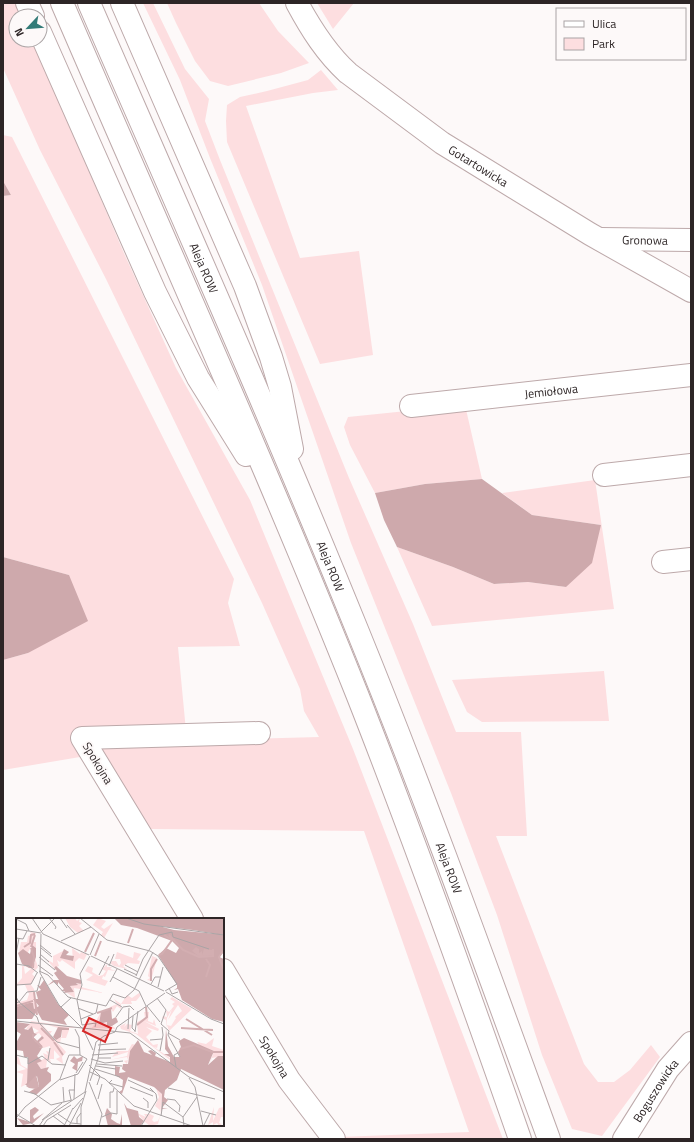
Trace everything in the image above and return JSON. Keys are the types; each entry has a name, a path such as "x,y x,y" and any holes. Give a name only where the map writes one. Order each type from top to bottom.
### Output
{"main road":[{"name":"Aleja ROW","path":"62,3 284,517 357,694 469,991 520,1139"},
{"name":"Aleja ROW","path":"89,3 300,492 364,648 428,811 549,1139"},
{"path":"122,3 242,279 259,324 280,387 300,492"},
{"name":"Gotartowicka","path":"297,3 322,45 348,73 442,143 599,239 691,291"},
{"path":"47,48 154,292 198,378 284,517"},
{"name":"Gronowa","path":"599,239 691,240"},
{"name":"Jemiołowa","path":"411,406 691,375"},
{"path":"604,475 691,465"},
{"path":"663,562 691,559"},
{"name":"Spokojna","path":"191,918 82,738 259,733"},
{"name":"Spokojna","path":"224,972 289,1080 334,1139"},
{"name":"Boguszowicka","path":"624,1139 668,1069 691,1044"}],"green space":[{"path":"3,3 17,3 19,8 8,8 8,48 36,48 123,251 176,368 250,500 353,749 503,1139 340,1139 339,1137 469,1132 364,831 151,829 97,753 102,743 319,737 304,711 300,689 262,603 106,279 40,150 3,68"},
{"path":"143,3 153,3 185,69 209,99 205,121 220,160 349,478 413,624 456,732 521,732 527,836 496,836 584,1064 598,1082 614,1082 630,1070 651,1045 660,1057 602,1136 572,1129 542,1055 497,915 451,793 351,543 262,285 180,80"},
{"path":"167,3 259,3 278,31 309,63 281,73 228,86 210,81 195,61"},
{"path":"317,3 354,3 333,29"},
{"path":"321,70 338,90 313,93 246,106 300,258 359,251 373,355 320,364 227,142 226,121 227,105 240,97 308,80"},
{"path":"3,135 12,137 234,579 228,603 240,646 178,647 186,731 81,730 80,757 3,770 3,660 28,653 69,575 3,557 3,196 11,195 3,181"},
{"path":"465,405 482,479 425,484 375,493 350,445 344,427 348,417"},
{"path":"595,480 614,609 432,626 397,547 453,567 494,584 528,582 566,587 601,525 532,515 502,493"},
{"path":"604,671 609,721 482,722 467,712 452,680"}],"shaded area":[{"path":"3,181 11,195 3,196"},
{"path":"482,479 532,515 601,525 592,563 566,587 528,582 494,584 453,567 397,547 384,520 375,493 425,484"},
{"path":"3,557 69,575 88,621 28,653 3,660"}]}
